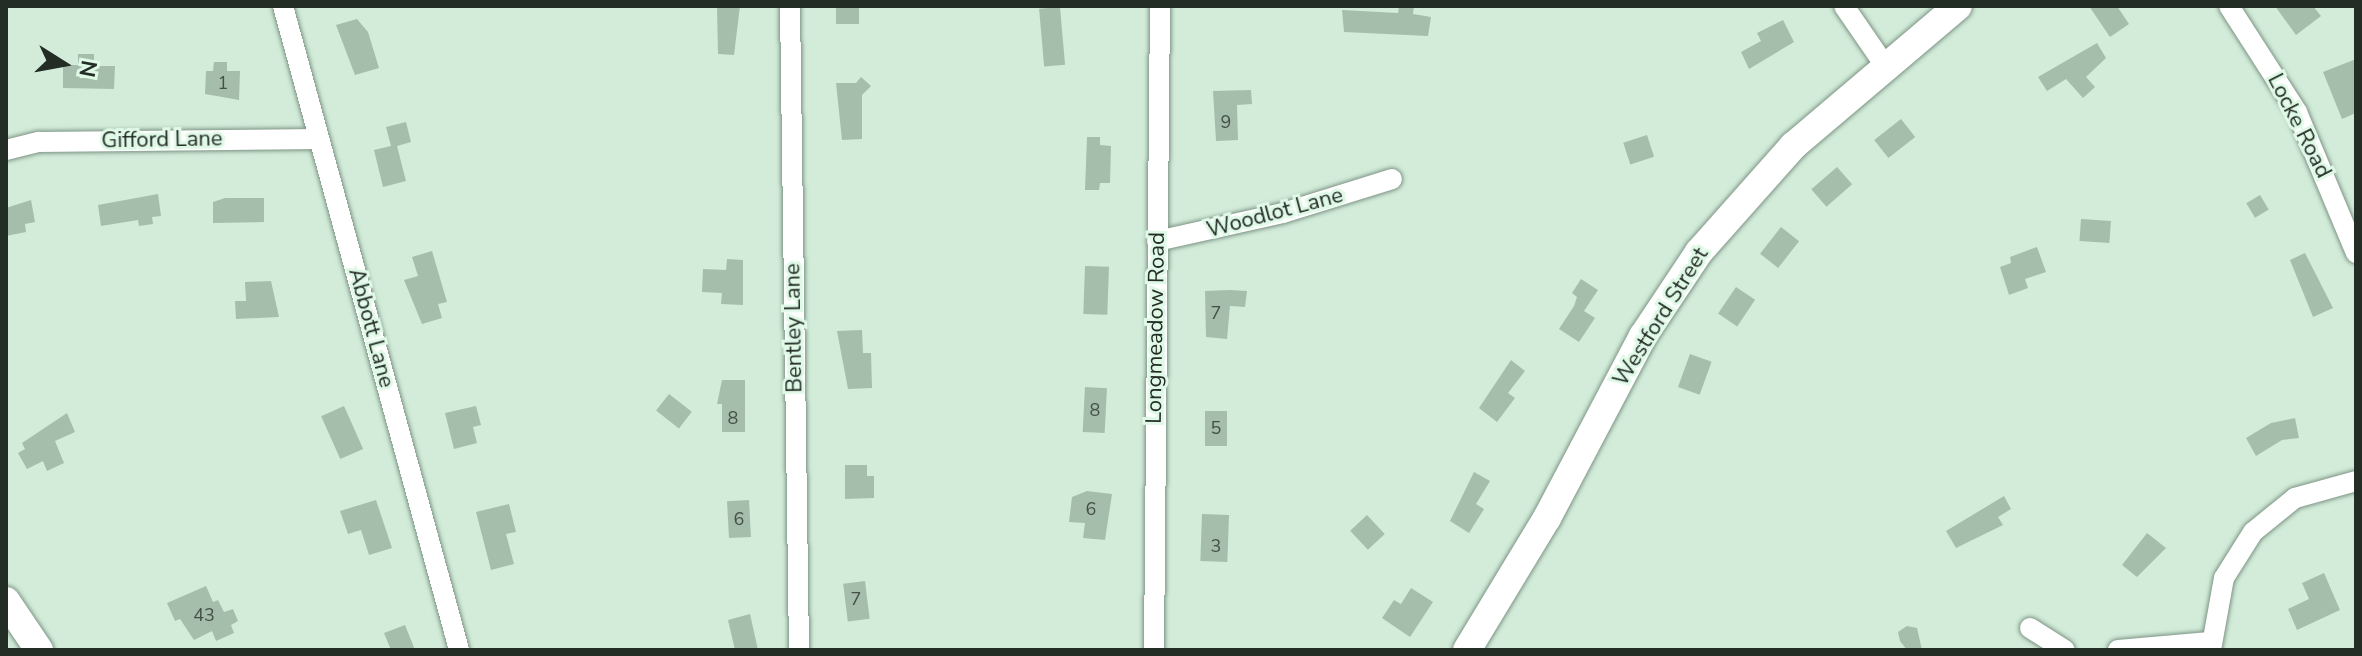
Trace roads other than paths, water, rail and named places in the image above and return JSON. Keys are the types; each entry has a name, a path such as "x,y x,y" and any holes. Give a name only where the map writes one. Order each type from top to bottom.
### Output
{"main road":[{"name":"Westford Street","path":"1467,650 1547,518 1643,336 1699,252 1793,146 1888,70 1958,6"},
{"path":"6,601 39,650"}],"street":[{"name":"Abbott Lane","path":"283,6 459,650"},
{"name":"Bentley Lane","path":"790,6 799,650"},
{"name":"Longmeadow Road","path":"1154,650 1160,6"},
{"path":"1844,6 1888,70"},
{"name":"Locke Road","path":"2229,6 2297,112 2352,231 2356,253"},
{"name":"Gifford Lane","path":"6,150 39,142 319,139"},
{"name":"Woodlot Lane","path":"1157,241 1283,213 1392,179"},
{"path":"2118,650 2210,646 2224,578 2253,532 2295,498 2356,481"},
{"path":"2030,628 2065,650"}]}
